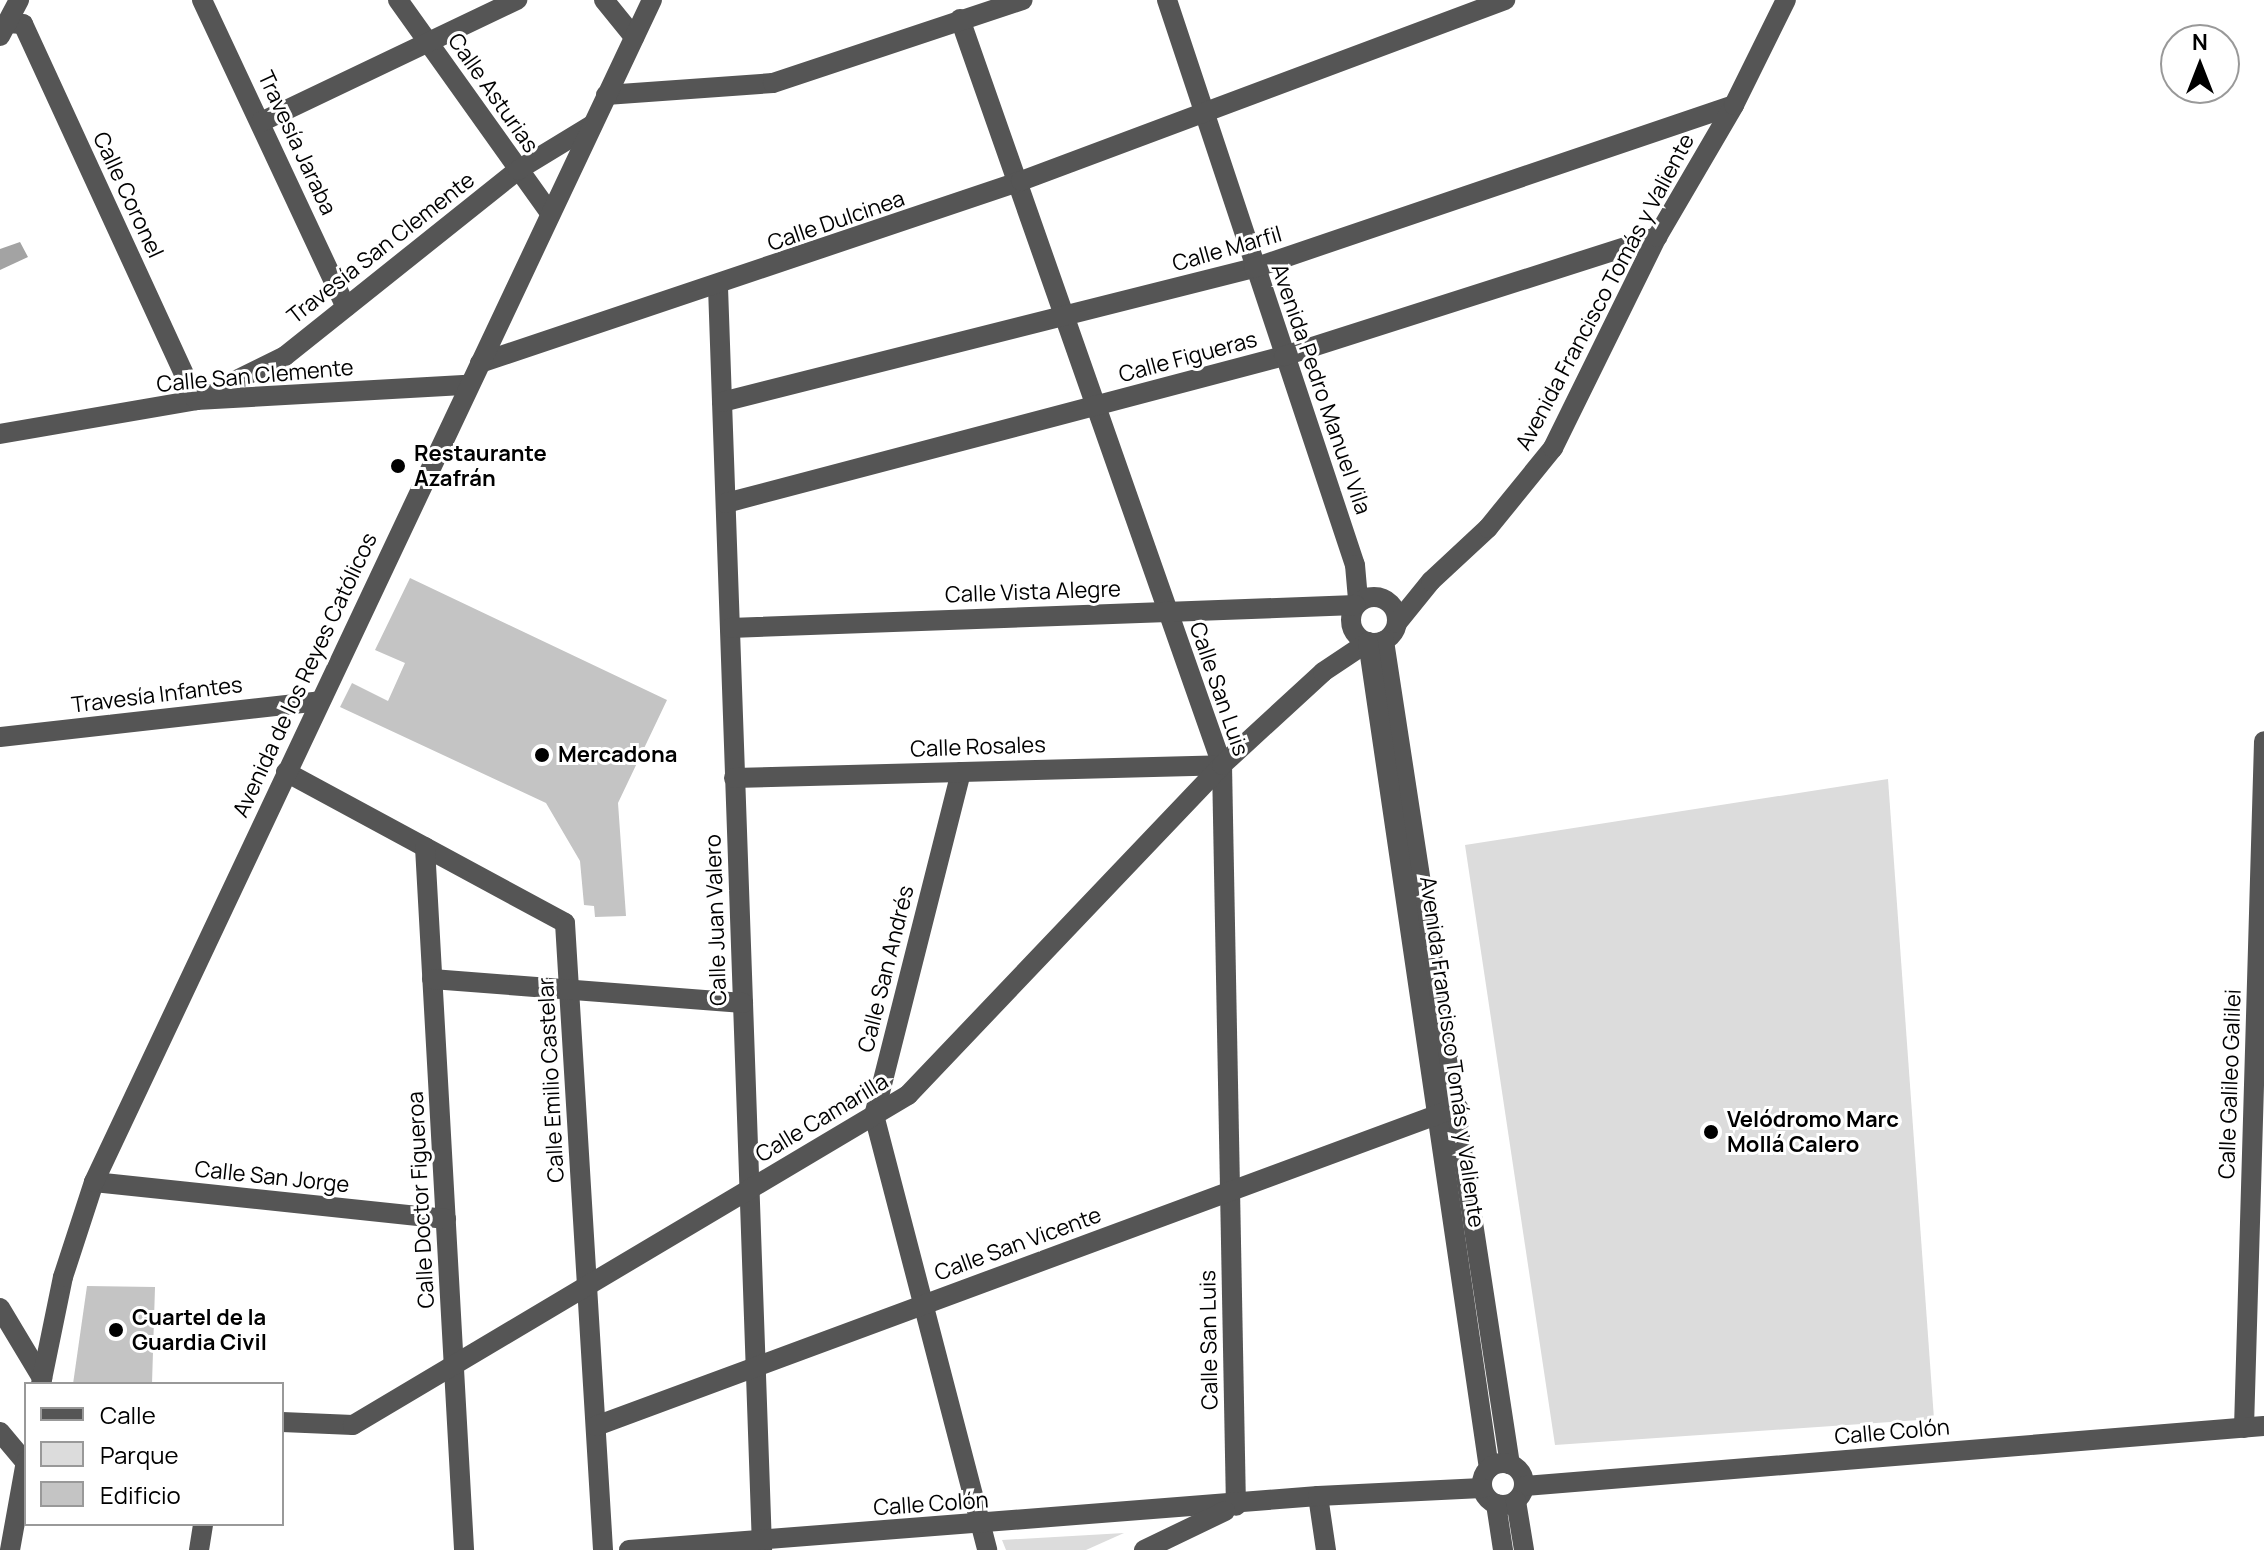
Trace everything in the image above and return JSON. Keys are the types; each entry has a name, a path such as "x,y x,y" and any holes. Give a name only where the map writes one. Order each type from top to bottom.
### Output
{"street":[{"path":"2,30 19,0"},
{"name":"Travesía Jaraba","path":"202,0 346,307"},
{"name":"Calle Asturias","path":"398,0 550,213"},
{"path":"261,122 517,0"},
{"path":"604,0 634,37"},
{"name":"Avenida de los Reyes Católicos","path":"41,1381 63,1277 94,1182 652,0"},
{"path":"606,95 773,83 1023,0"},
{"name":"Avenida Pedro Manuel Vila","path":"1167,0 1355,565 1381,598"},
{"name":"Calle Dulcinea","path":"480,363 718,287 1021,181 1505,0"},
{"name":"Avenida Francisco Tomás y Valiente","path":"1397,623 1431,581 1488,528 1553,448 1657,237 1734,105 1786,0"},
{"name":"Calle San Luis","path":"960,19 1021,181 1063,318 1222,765 1236,1506"},
{"name":"Calle Coronel","path":"2,30 23,24 196,400"},
{"name":"Calle Marfil","path":"722,402 1254,268 1734,105"},
{"name":"Travesía San Clemente","path":"196,400 285,356 518,170 592,125"},
{"name":"Calle Figueras","path":"726,503 1284,356 1657,237"},
{"name":"Calle Juan Valero","path":"718,287 762,1545"},
{"name":"Calle San Clemente","path":"0,434 196,400 468,385"},
{"name":"Avenida Pedro Manuel Vila","path":"1351,610 1355,565"},
{"name":"Avenida Francisco Tomás y Valiente","path":"1381,598 1431,581"},
{"path":"1381,598 1394,608 1397,623 1376,642 1356,635 1351,610 1381,598"},
{"name":"Calle Vista Alegre","path":"730,628 1166,611 1351,610"},
{"name":"Calle Camarilla","path":"1323,672 1351,610"},
{"name":"Avenida Francisco Tomás y Valiente","path":"1376,642 1458,1107 1510,1464 1520,1472 1501,1490"},
{"name":"Avenida Francisco Tomás y Valiente","path":"1376,642 1437,1114 1501,1490 1503,1550"},
{"name":"Calle Camarilla","path":"284,1422 353,1425 908,1095 1222,765 1323,672 1376,642"},
{"name":"Travesía Infantes","path":"0,737 320,701"},
{"name":"Calle Galileo Galilei","path":"2254,1427 2264,741"},
{"name":"Calle Rosales","path":"734,778 1222,765"},
{"name":"Calle Emilio Castelar","path":"286,772 565,923 603,1550"},
{"name":"Calle San Andrés","path":"961,772 874,1115 987,1550"},
{"name":"Calle Doctor Figueroa","path":"425,847 464,1550"},
{"path":"432,979 743,1003"},
{"name":"Calle San Vicente","path":"596,1426 1458,1107"},
{"name":"Calle San Jorge","path":"94,1182 446,1219"},
{"path":"0,1308 41,1381"},
{"name":"Calle Colón","path":"629,1550 762,1545 978,1524 1236,1506 1318,1496 1501,1490 2254,1427"},
{"path":"0,1432 24,1460"},
{"path":"10,1550 24,1473"},
{"name":"Avenida Francisco Tomás y Valiente","path":"1501,1490 1524,1550"},
{"path":"1318,1496 1326,1550"},
{"name":"Calle Colón","path":"1149,1549 1236,1506"},
{"path":"199,1550 203,1526"}],"green space":[{"name":"Velódromo Marc Mollá Calero","path":"1888,779 1934,1419 1555,1445 1465,845"},
{"path":"1124,1533 1086,1550 1006,1550 1002,1540"}],"shaded area":[{"path":"20,242 28,257 0,270 0,249"}],"building":[{"name":"Mercadona","path":"410,578 667,700 618,803 626,916 595,917 594,906 584,905 580,861 546,803 340,707 352,683 388,701 405,663 375,650"},
{"name":"Cuartel de la Guardia Civil","path":"87,1286 155,1287 152,1382 73,1382"}],"place":[{"name":"Restaurante Azafrán","path":"398,466"},
{"name":"Mercadona","path":"542,755"},
{"name":"Velódromo Marc Mollá Calero","path":"1711,1132"},
{"name":"Cuartel de la Guardia Civil","path":"116,1330"}]}
